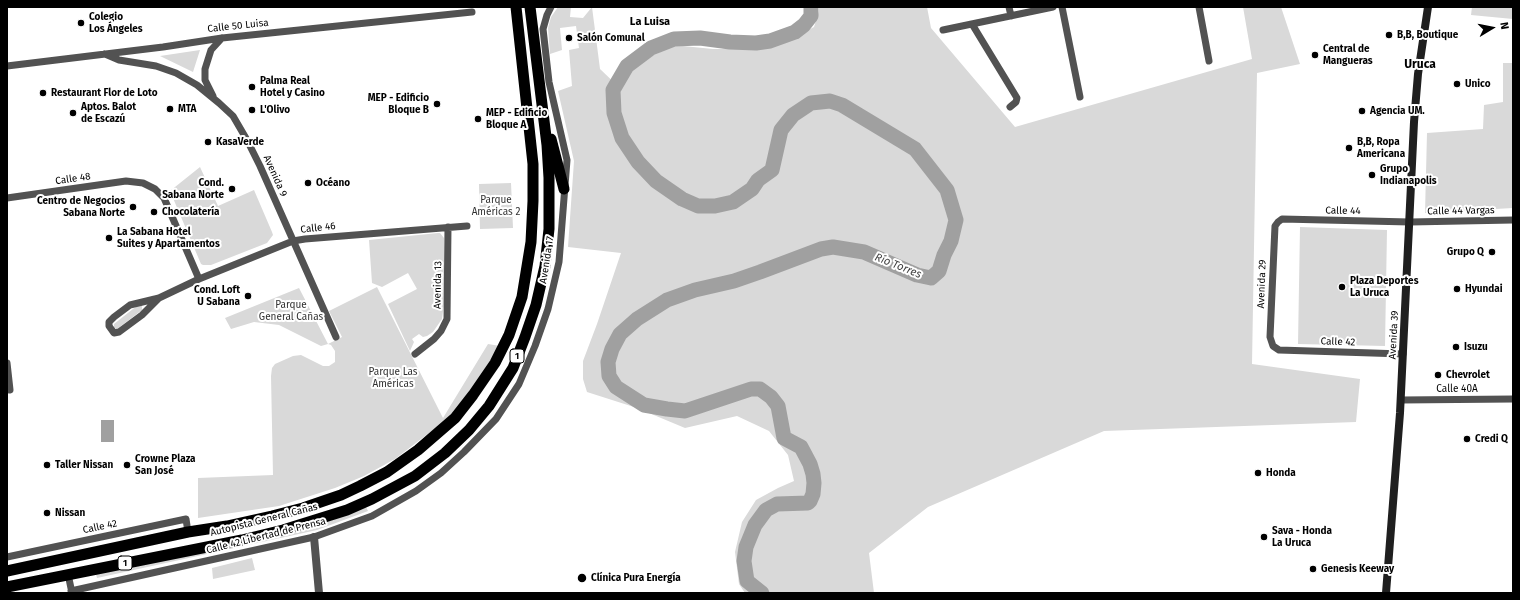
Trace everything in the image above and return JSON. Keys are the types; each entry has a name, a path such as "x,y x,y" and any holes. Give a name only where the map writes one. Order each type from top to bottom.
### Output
{"highway":[{"name":"Autopista General Cañas","path":"7,571 188,532 227,526 303,508 341,495 387,472 418,450 455,418 473,395 495,362 508,335 522,297 530,242 533,201 533,164 516,7"},
{"name":"Autopista General Cañas","path":"7,587 242,540 284,530 347,510 372,499 415,476 445,453 469,430 488,406 513,368 536,305 545,266 550,201 547,145 530,7"},
{"path":"542,101 564,189"}],"main road":[{"name":"Avenida 39","path":"1386,593 1401,400 1414,122 1418,74 1428,7"}],"street":[{"name":"Avenida 17","path":"451,465 496,419 519,384 535,346 548,309 557,270 562,233 567,160 549,82 543,29 551,7"},
{"path":"1009,7 1011,16"},
{"path":"943,30 1053,7"},
{"path":"1062,7 1080,97"},
{"path":"1199,7 1209,61"},
{"name":"Calle 50 Luisa","path":"7,66 222,38 472,12"},
{"path":"972,24 1017,98 1016,102 1010,107"},
{"path":"214,98 205,80 204,69 211,50 222,38"},
{"name":"Avenida 9","path":"104,53 119,60 156,66 176,73 197,85 214,98 233,116 247,140 336,337"},
{"name":"Calle 48","path":"7,198 126,181 143,183 155,189 164,198 199,280"},
{"name":"Calle 44","path":"1278,222 1282,219 1410,222"},
{"name":"Calle 44 Vargas","path":"1410,222 1513,220"},
{"name":"Avenida 29","path":"1273,346 1270,337 1275,226 1278,222"},
{"name":"Calle 46","path":"159,298 142,315 119,332 114,333 109,326 114,317 130,305 159,298 293,241 467,226"},
{"name":"Avenida 13","path":"415,354 438,335 447,319 448,227"},
{"name":"Calle 42","path":"1273,346 1279,350 1403,354"},
{"path":"7,363 10,390"},
{"name":"Calle 40A","path":"1401,400 1513,399"},
{"name":"Calle 42 Libertad de Prensa","path":"72,592 314,536 372,516 416,491 451,465"},
{"name":"Calle 42","path":"7,557 186,519 188,532"},
{"path":"314,536 319,593"},
{"path":"68,574 72,592"}],"green space":[{"path":"558,7 571,7 570,17 583,18 592,7 600,69 621,89 632,70 652,56 673,45 713,49 754,49 790,40 814,27 819,7 927,7 931,28 1015,127 1252,59 1243,7 1281,7 1300,64 1257,73 1252,364 1360,379 1356,422 1104,431 928,507 869,553 874,593 745,593 739,584 735,552 742,522 756,500 794,481 788,455 769,431 737,416 685,428 637,408 587,392 583,379 583,361 621,253 568,247 574,161 558,91 572,86 569,50 579,48 576,26 560,28 562,50 550,54 548,28 551,17"},
{"path":"1472,7 1513,7 1513,19 1471,15"},
{"path":"200,50 193,72 160,56"},
{"path":"1503,63 1513,63 1513,208 1425,213 1427,133 1483,129 1484,105 1503,102"},
{"path":"200,167 218,206 254,190 273,235 267,243 211,265 201,264 170,191"},
{"name":"Parque Américas 2","path":"511,183 513,228 480,229 479,184"},
{"name":"Plaza Deportes La Uruca","path":"1300,227 1387,230 1385,346 1298,344"},
{"path":"440,233 444,238 444,304 442,319 433,332 427,336 423,337 419,334 412,339 414,342 410,351 388,304 417,289 408,273 382,287 372,283 369,240"},
{"name":"Parque Las Américas","path":"377,287 443,418 488,344 500,346 478,381 446,420 395,459 364,476 335,488 279,506 198,518 198,478 273,475 272,368 275,364 293,356 301,355 323,366 329,366 335,362 335,351 331,345 328,344 342,337 329,311"},
{"name":"Parque General Cañas","path":"299,288 328,344 321,346 279,325 254,322 231,329 225,318"},
{"path":"138,305 142,305 142,310 117,329 114,328 114,324"},
{"path":"366,507 368,511 317,530 97,578 96,574 317,525"},
{"path":"252,558 255,570 213,579 212,568"}],"shaded area":[{"path":"101,420 114,420 114,442 101,442"}],"waterway":[{"name":"Río Torres","path":"762,593 747,581 744,561 746,547 755,525 766,510 777,504 808,503 813,494 814,483 810,464 801,447 784,438 778,406 771,397 760,389 751,389 685,411 644,405 616,387 609,376 608,362 612,349 620,334 637,319 667,300 695,290 734,281 821,249 833,247 864,252 917,275 931,278 939,271 944,255 951,241 956,220 947,190 915,149 842,105 830,101 811,103 793,115 781,130 772,170 758,180 752,189 733,202 715,206 698,206 682,199 656,181 638,162 622,138 614,113 613,90 627,66 651,48 674,39 700,38 730,42 756,43 770,41 795,32 804,25 811,16 811,7"}],"place":[{"name":"Colegio Los Ángeles","path":"81,23"},
{"name":"B,B, Boutique","path":"1389,35"},
{"name":"Salón Comunal","path":"569,38"},
{"name":"Central de Mangueras","path":"1315,55"},
{"name":"Unico","path":"1457,84"},
{"name":"Palma Real Hotel y Casino","path":"252,87"},
{"name":"Restaurant Flor de Loto","path":"43,93"},
{"name":"MEP - Edificio Bloque B","path":"437,104"},
{"name":"MTA","path":"170,109"},
{"name":"L'Olivo","path":"252,110"},
{"name":"Agencia UM.","path":"1362,111"},
{"name":"Aptos. Balot de Escazú","path":"73,113"},
{"name":"MEP - Edificio Bloque A","path":"478,119"},
{"name":"KasaVerde","path":"208,142"},
{"name":"B,B, Ropa Americana","path":"1349,148"},
{"name":"Grupo Indianapolis","path":"1372,175"},
{"name":"Océano","path":"308,183"},
{"name":"Cond. Sabana Norte","path":"232,189"},
{"name":"Centro de Negocios Sabana Norte","path":"133,207"},
{"name":"Chocolatería","path":"154,212"},
{"name":"La Sabana Hotel Suites y Apartamentos","path":"109,238"},
{"name":"Grupo Q","path":"1492,252"},
{"name":"Plaza Deportes La Uruca","path":"1342,287"},
{"name":"Hyundai","path":"1457,289"},
{"name":"Cond. Loft U Sabana","path":"248,296"},
{"name":"Isuzu","path":"1456,347"},
{"name":"Chevrolet","path":"1438,375"},
{"name":"Credi Q","path":"1467,439"},
{"name":"Taller Nissan","path":"47,465"},
{"name":"Crowne Plaza San José","path":"127,465"},
{"name":"Honda","path":"1258,473"},
{"name":"Nissan","path":"47,513"},
{"name":"Sava - Honda La Uruca","path":"1264,537"},
{"name":"Genesis Keeway","path":"1313,569"},
{"name":"Clínica Pura Energía","path":"582,578"}],"district":[{"name":"La Luisa","path":"650,22"},
{"name":"Uruca","path":"1420,65"}]}
